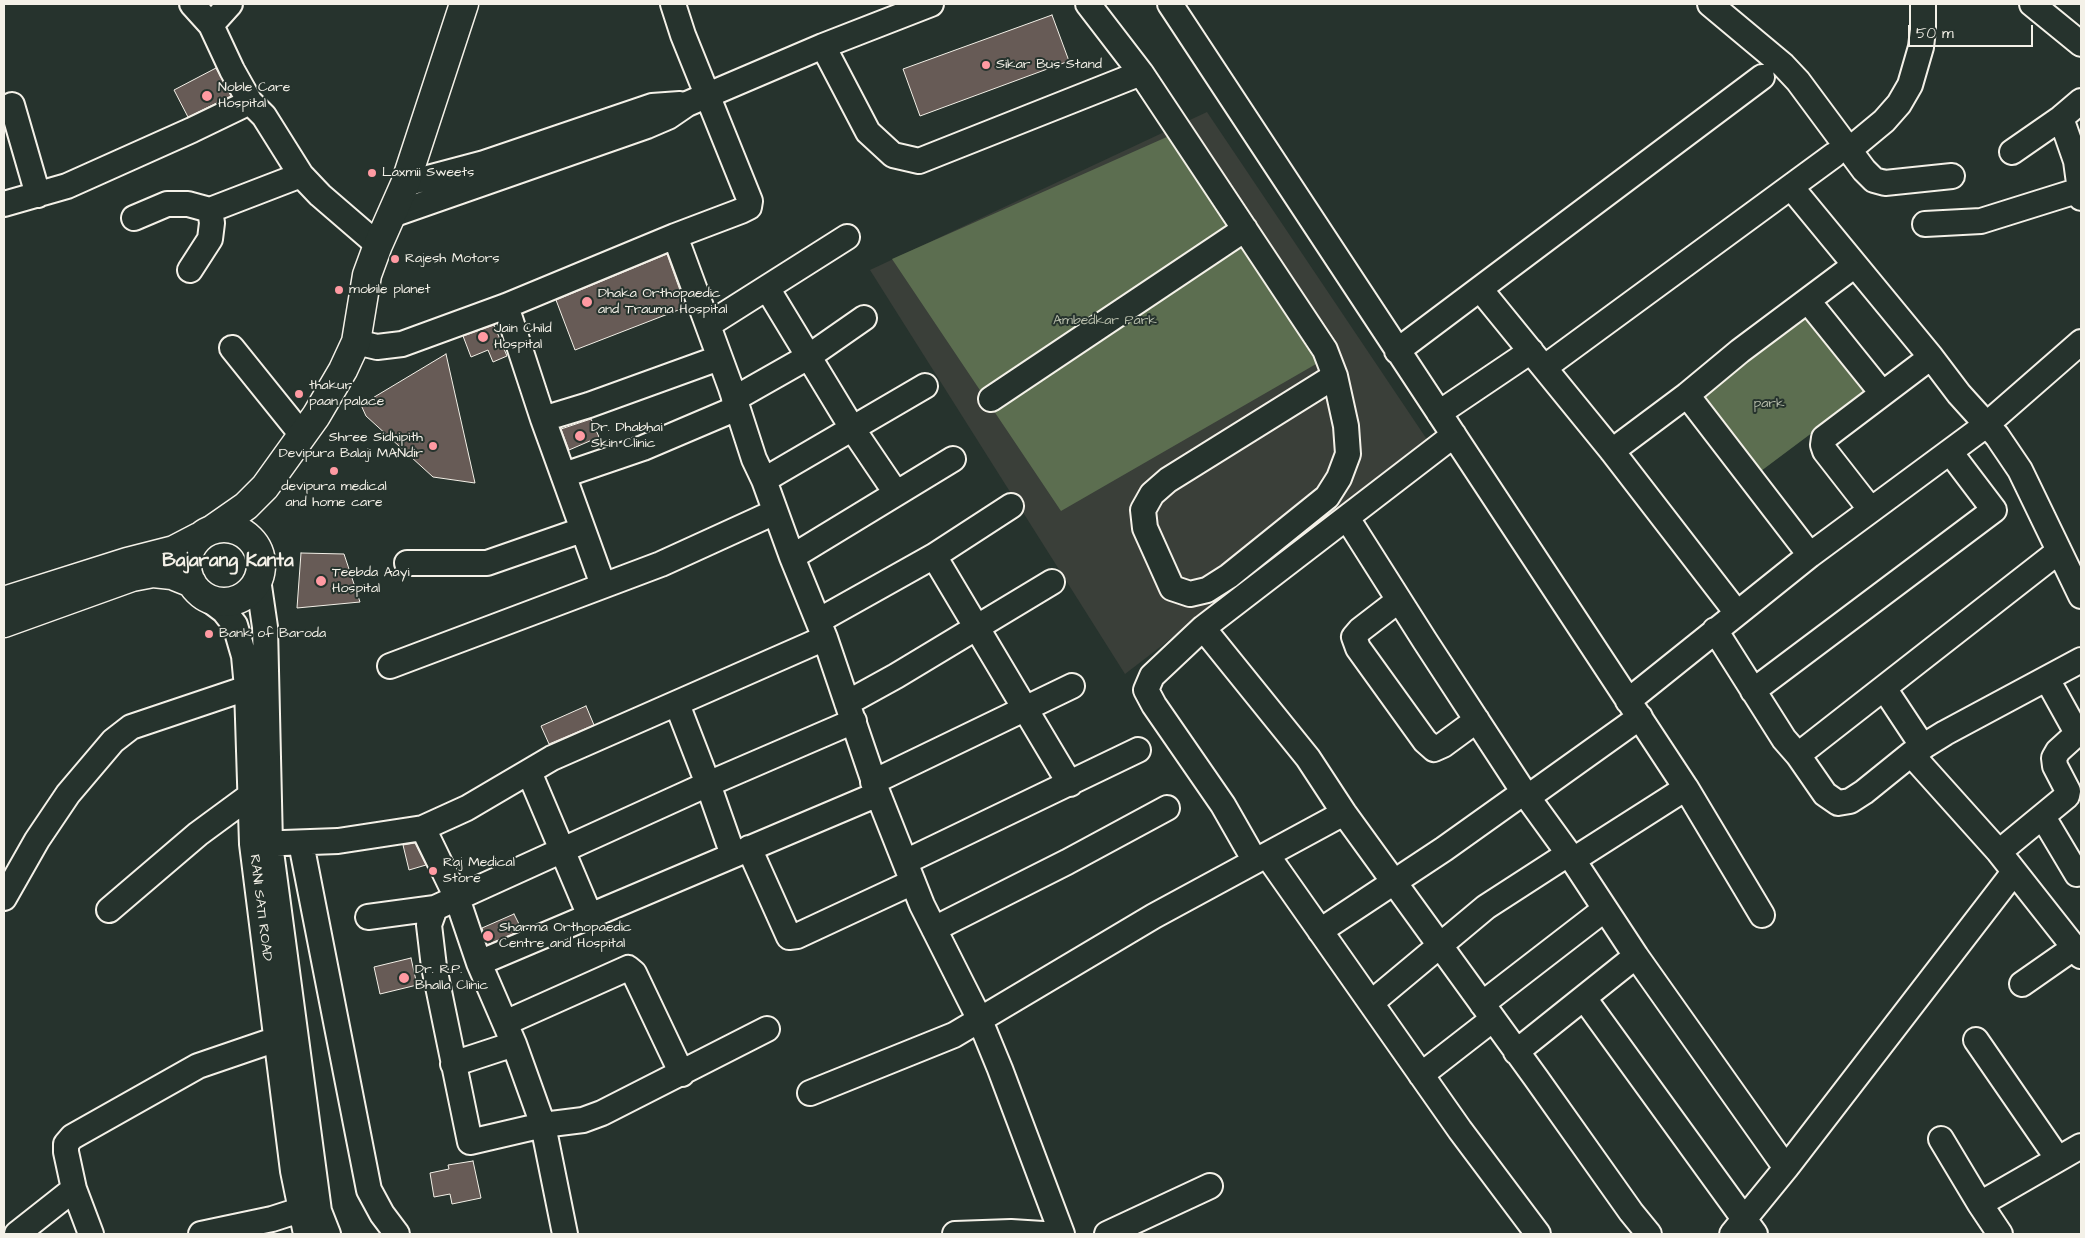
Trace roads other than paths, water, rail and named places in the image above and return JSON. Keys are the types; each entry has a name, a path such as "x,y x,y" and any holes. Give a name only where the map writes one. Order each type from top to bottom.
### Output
{"main road":[{"path":"4,601 127,562 174,550 206,533 246,506 264,487 302,435 343,370 356,342 367,275 405,184 464,4"},
{"path":"4,623 132,577 153,573 172,575 218,602 235,600 249,592 258,579 261,562 256,546 256,511 264,487"},
{"path":"198,589 187,567 189,551 206,533 230,528 245,534 256,546"}],"street":[{"path":"192,4 210,25 250,102 264,116 301,176 378,245"},
{"path":"210,25 230,4"},
{"path":"356,342 377,347 402,344 506,306 749,206 748,196 697,100 683,35 673,4"},
{"path":"392,215 647,126 668,117 697,100 823,46 931,4"},
{"path":"1088,4 1140,73 1246,228 1322,344 1330,359 1335,376 1346,426 1348,454 1340,478 1327,497 1230,576 1207,590 1190,594 1172,588 1145,528 1142,510 1152,494 1168,480 1335,376"},
{"path":"1170,4 1686,788 1762,915"},
{"path":"1710,4 1783,65 1798,82 1842,152 1874,180 1885,183 1952,176"},
{"path":"1439,413 1538,359 1842,152 1884,121 1899,104 1910,85 1923,30 1924,4"},
{"path":"2032,4 2081,44"},
{"path":"823,46 868,132 893,155 919,161 1140,73"},
{"path":"1397,351 1762,76"},
{"path":"405,184 484,163 652,106 697,100"},
{"path":"2012,152 2061,118 2081,101"},
{"path":"4,204 67,186 250,102"},
{"path":"12,105 38,195"},
{"path":"1925,224 1981,221 2080,194 2076,161 2061,118"},
{"path":"134,218 167,204 188,204 210,210 301,176"},
{"path":"1791,186 1959,394 1997,436 2020,470 2081,596"},
{"path":"190,270 210,239 212,223 210,210"},
{"path":"991,399 1246,228"},
{"path":"676,236 754,459 822,629 876,788 934,929 978,1018 1000,1069 1062,1234"},
{"path":"708,325 847,237"},
{"path":"1612,451 1687,395 1740,351 1855,265"},
{"path":"767,288 852,428 896,493"},
{"path":"1480,288 1612,451 1737,613"},
{"path":"1808,301 1882,393"},
{"path":"506,306 543,419 602,585"},
{"path":"564,475 643,448 736,403 808,357 864,318"},
{"path":"1320,931 1526,795 1634,709 1715,630 1810,555 1986,425 2081,342"},
{"path":"232,348 302,435"},
{"path":"1871,510 1825,451 1823,445 1824,438 1931,357"},
{"path":"543,419 589,405 719,358"},
{"path":"764,480 925,386"},
{"path":"1687,395 1810,555"},
{"path":"1454,435 1203,628 1152,676 1146,690 1154,705 1261,858 1320,931 1538,1234"},
{"path":"1753,690 1994,510 1950,452"},
{"path":"792,557 953,459"},
{"path":"261,844 338,841 423,828 467,808 552,758 677,704 822,629 1011,506"},
{"path":"390,666 661,564 775,512"},
{"path":"1347,518 1526,795 1571,857 1636,956 1786,1168"},
{"path":"407,563 487,563 582,530"},
{"path":"1798,755 2059,551"},
{"path":"934,556 1070,784"},
{"path":"258,579 265,636 261,844 318,1202 328,1234"},
{"path":"368,916 435,908 708,784 850,712 1052,582"},
{"name":"RANI SATI ROAD","path":"198,589 224,611 235,625 244,656 251,795 261,844 277,1038 300,1210 306,1234"},
{"path":"1399,600 1360,630 1354,637 1358,648 1424,740 1434,749 1443,746 1477,720"},
{"path":"1203,628 1308,758 1344,813 1631,1212 1649,1234"},
{"path":"1715,630 1784,739 1798,755 1825,794 1838,803 1850,801 1864,792 1917,751 2081,660"},
{"path":"1999,852 2067,796 2068,791 2055,766 2054,758 2058,751 2079,732 2047,678"},
{"path":"479,963 741,852 876,788 1026,708 1072,686"},
{"path":"7,886 68,794 113,741 131,727 247,688"},
{"path":"1884,688 1917,751 2078,951 2022,984"},
{"path":"677,704 708,784 741,852 788,937 797,936 1070,784 1138,750"},
{"path":"529,772 590,916"},
{"path":"1371,1003 1486,907 1686,788"},
{"path":"109,910 198,834 251,795"},
{"path":"934,929 1067,862 1167,808"},
{"path":"810,1093 954,1035 978,1018 1154,916 1344,813"},
{"path":"2043,817 2078,874"},
{"path":"423,828 457,898 479,963 509,1034 542,1124 565,1234"},
{"path":"301,843 369,1190 382,1214 397,1234"},
{"path":"1584,998 1744,1229 1786,1168 2014,872"},
{"path":"435,908 429,925 434,967 470,1142 542,1124 583,1120 602,1113 768,1029"},
{"path":"1422,1075 1487,1012 1605,909"},
{"path":"1516,1052 1636,956"},
{"path":"453,1064 628,968 634,973 682,1074"},
{"path":"91,1234 74,1189 66,1152 66,1144 72,1137 198,1066 277,1038"},
{"path":"1976,1040 2058,1159"},
{"path":"1941,1140 2000,1234"},
{"path":"1980,1204 2081,1146"},
{"path":"1107,1234 1210,1186"},
{"path":"18,1234 74,1189"},
{"path":"201,1234 272,1219 300,1210"},
{"path":"956,1234 1043,1234"}],"place":[{"name":"Sikar Bus Stand","path":"986,65"},
{"name":"Noble Care Hospital","path":"207,96"},
{"name":"Laxmii Sweets","path":"372,173"},
{"name":"Rajesh Motors","path":"395,259"},
{"name":"mobile planet","path":"339,290"},
{"name":"Dhaka Orthopaedic and Trauma Hospital","path":"587,302"},
{"name":"Jain Child Hospital","path":"483,337"},
{"name":"thakur paan palace","path":"299,394"},
{"name":"Dr. Dhabhai Skin Clinic","path":"580,436"},
{"name":"Shree Sidhipith Devipura Balaji MANdir","path":"433,446"},
{"name":"devipura medical and home care","path":"334,471"},
{"name":"Teebda Aayi Hospital","path":"321,581"},
{"name":"Bank of Baroda","path":"209,634"},
{"name":"Raj Medical Store","path":"433,871"},
{"name":"Sharma Orthopaedic Centre and Hospital","path":"488,936"},
{"name":"Dr. R.P. Bhalla Clinic","path":"404,978"}],"district":[{"name":"Bajarang Kanta","path":"228,562"}],"park label":[{"name":"Ambedkar Park","path":"1105,321"},
{"name":"park","path":"1769,404"}]}
